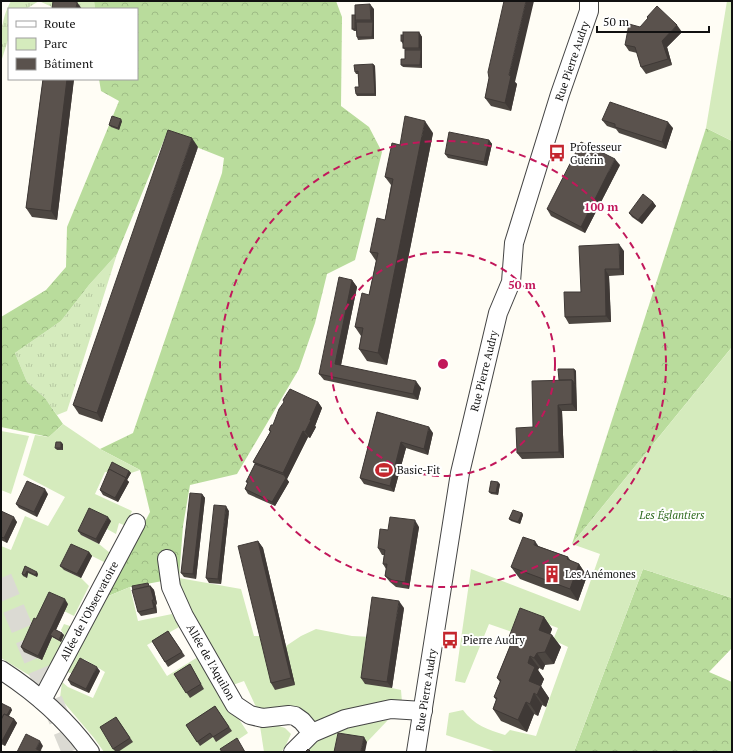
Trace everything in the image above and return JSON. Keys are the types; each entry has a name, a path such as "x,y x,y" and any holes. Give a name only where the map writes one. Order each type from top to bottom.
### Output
{"street":[{"name":"Rue Pierre Audry","path":"416,752 460,473 498,313 511,282 514,243 555,109 589,11 589,1"},
{"name":"Allée de l'Observatoire","path":"42,700 136,523"},
{"name":"Allée de l'Aquilon","path":"167,559 171,587 184,616 236,705 250,715 262,718 289,715 295,716 302,721 312,733"},
{"path":"1,670 25,685 42,700 78,736 90,752"},
{"path":"293,752 312,733 345,719 391,709 423,712"}],"green space":[{"path":"11,1 39,1 28,8 8,8 8,40 1,62 1,38 7,8"},
{"path":"39,1 94,1 95,8 74,8 52,7"},
{"path":"94,1 336,1 342,17 341,106 369,127 382,152 355,260 327,274 315,323 299,369 237,474 190,485 183,526 179,578 130,587 106,597 150,512 140,470 100,449 133,433 222,173 224,158 166,135 117,254 89,285 61,321 15,353 27,382 45,398 63,424 49,437 1,427 1,317 46,290 66,267 67,227 119,101 101,91 99,80 138,80 138,8 95,8"},
{"path":"727,1 732,1 732,141 706,128"},
{"path":"706,128 732,141 732,347 572,544"},
{"path":"117,254 67,411 57,415 45,398 27,382 15,353 61,321 89,285"},
{"name":"Les Églantiers","path":"732,347 732,598 643,569 574,752 497,752 446,735 449,713 463,710 472,720 493,731 505,735 510,730 536,736 568,647 553,640 558,628 526,616 515,633 489,624 465,683 455,681 471,569 580,611 600,554 572,544"},
{"path":"63,424 100,449 140,470 131,473 113,465 110,473 105,472 95,494 132,511 126,526 119,523 116,534 107,529 110,521 81,535 99,544 110,553 106,563 92,556 64,570 81,578 89,586 74,616 64,611 24,652 41,660 52,637 61,642 64,635 61,630 64,624 73,627 45,680 37,680 1,658 1,546 11,550 25,516 48,526 65,497 23,475 35,435 49,437"},
{"path":"1,431 29,436 11,494 1,490"},
{"path":"643,569 732,598 732,648 709,672 732,682 732,752 574,752"},
{"path":"179,578 241,589 254,636 260,636 286,646 301,636 316,629 352,636 372,637 392,688 401,690 402,702 314,727 262,714 256,707 244,681 230,686 172,579"},
{"path":"130,587 138,621 172,614 179,627 147,645 167,676 198,657 248,733 220,752 104,752 60,698 62,682 68,687 93,698 105,672 84,659 74,674 67,672 106,597"},
{"path":"388,720 367,742 338,752 305,752 310,745 352,725"},
{"path":"273,724 285,728 291,734 281,752 264,752 260,726"}],"building":[{"path":"53,1 77,2 76,8 52,8"},
{"path":"504,1 526,1 509,75 511,76 505,103 485,98 489,78 488,72"},
{"path":"370,4 371,20 355,20 355,5"},
{"path":"657,6 677,25 662,41 668,59 641,67 635,47 625,45 629,24 640,27"},
{"path":"352,15 355,15 355,29 352,29"},
{"path":"356,22 373,22 372,37 357,37"},
{"path":"403,32 419,32 419,48 403,48"},
{"path":"401,35 403,35 403,41 401,41"},
{"path":"405,50 421,50 420,65 401,65 401,59 405,59"},
{"path":"373,64 375,94 356,94 355,87 359,87 358,71 355,72 354,65"},
{"path":"43,80 67,80 51,211 26,208"},
{"path":"610,102 668,122 662,142 615,127 615,124 602,120"},
{"path":"112,116 121,119 118,128 109,125"},
{"path":"405,116 425,121 378,353 359,349 363,328 355,327 362,293 369,295 378,253 370,252 377,218 385,220 393,179 385,177 392,143 400,145"},
{"path":"168,130 192,138 97,413 73,405"},
{"path":"449,132 489,140 484,162 445,154"},
{"path":"581,142 615,159 581,227 547,209"},
{"path":"643,194 653,202 638,220 629,213"},
{"path":"619,244 620,269 605,269 606,316 565,317 564,292 581,292 579,246"},
{"path":"339,277 352,280 335,364 416,381 413,394 319,374"},
{"path":"558,369 574,369 575,384 572,380 559,380"},
{"path":"572,380 572,404 558,405 559,452 517,453 516,428 533,427 532,381"},
{"path":"290,389 318,402 311,420 305,432 303,431 283,473 253,462 271,431 269,430 271,425 273,425 279,409 284,402 283,400"},
{"name":"Basic-Fit","path":"377,412 429,427 424,449 401,442 390,486 360,478"},
{"path":"56,442 61,442 61,448 55,448"},
{"path":"112,462 129,471 126,478 109,469 108,471"},
{"path":"255,464 284,475 286,478 272,502 245,489 248,482 246,482"},
{"path":"109,469 126,478 115,498 100,490"},
{"path":"27,481 45,489 34,512 16,504"},
{"path":"491,481 498,482 496,493 489,492"},
{"path":"190,493 202,494 193,574 181,573"},
{"path":"214,505 226,506 218,579 206,578"},
{"path":"89,508 108,517 96,539 78,531"},
{"path":"513,510 522,513 518,522 509,519"},
{"path":"1,511 14,517 4,538 1,537"},
{"path":"390,517 415,520 405,582 392,580 385,576 387,564 383,564 385,550 378,548 380,529 388,530"},
{"path":"523,537 535,541 534,545 568,557 567,559 579,564 570,589 511,567"},
{"path":"258,541 291,678 271,683 238,546"},
{"path":"71,544 89,552 77,574 60,566"},
{"path":"25,566 37,572 35,575 27,571 25,575 22,574"},
{"path":"148,583 149,586 133,590 132,586"},
{"path":"150,586 154,600 152,600 154,608 138,612 132,590"},
{"path":"49,592 65,599 38,656 21,647 34,618 36,619"},
{"path":"372,597 399,601 387,682 361,678"},
{"path":"520,608 544,617 539,630 552,635 545,652 537,653 534,658 530,656 528,663 535,667 529,681 541,686 537,695 534,693 530,704 526,702 518,720 493,709 497,698 494,697 501,680 497,678 513,639 509,637"},
{"path":"54,629 62,633 59,640 50,635"},
{"path":"168,631 182,652 165,662 152,641"},
{"path":"80,658 97,667 86,689 68,680"},
{"path":"190,664 201,684 186,693 174,674"},
{"path":"1,703 11,708 7,715 4,714 1,720"},
{"path":"215,706 229,727 213,737 210,733 197,742 186,725"},
{"path":"4,714 14,719 1,741 1,720"},
{"path":"116,717 130,738 113,749 100,727"},
{"path":"338,733 364,737 361,751 368,752 334,752"},
{"path":"26,734 40,741 36,749 43,752 17,752"},
{"path":"237,738 245,752 222,752 220,749"}],"tunnel":[{"path":"1,578 73,752"}],"place":[{"name":"Professeur Guérin","path":"557,153"},
{"name":"Basic-Fit","path":"384,470"},
{"name":"Les Anémones","path":"552,574"},
{"name":"Pierre Audry","path":"450,640"}]}
